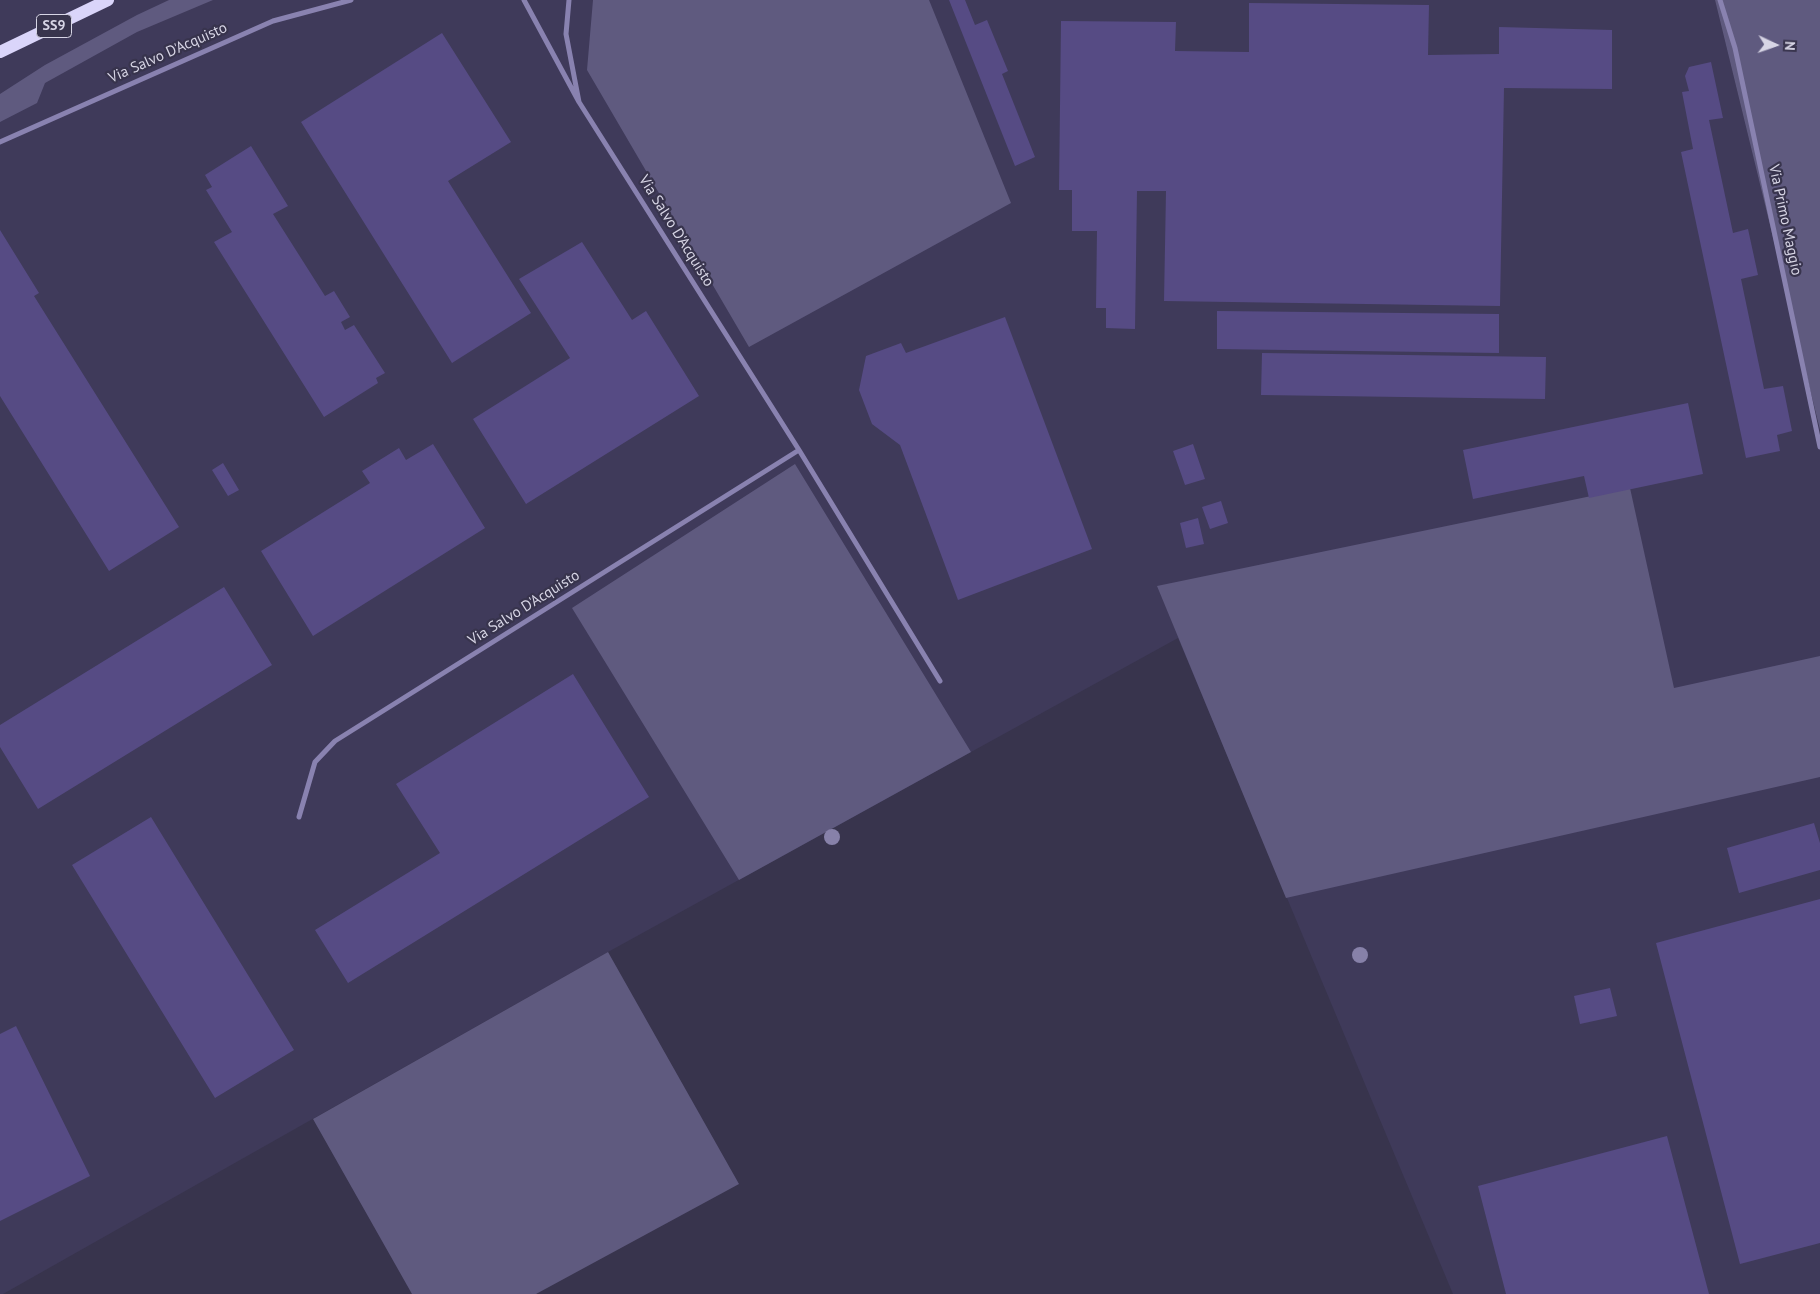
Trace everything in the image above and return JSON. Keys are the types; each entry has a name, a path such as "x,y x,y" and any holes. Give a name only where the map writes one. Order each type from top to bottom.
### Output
{"main road":[{"name":"SS9","path":"0,52 108,0"}],"street":[{"name":"Via Salvo D'Acquisto","path":"0,142 273,21 351,0"},
{"name":"Via Salvo D'Acquisto","path":"524,0 579,102 800,450 940,681"},
{"name":"Via Salvo D'Acquisto","path":"569,0 566,34 579,102"},
{"name":"Via Primo Maggio","path":"1720,0 1736,48 1820,447"},
{"name":"Via Salvo D'Acquisto","path":"299,817 316,762 335,741 800,450"}],"shaded area":[{"path":"0,0 1715,0 1820,430 1820,1294 1453,1294 1178,638 608,952 0,1294"},
{"path":"169,0 213,0 137,32 45,83 37,103 0,122 0,94 45,65 137,15"},
{"path":"593,0 929,0 1011,203 749,347 587,70"},
{"path":"1715,0 1820,0 1820,430"},
{"path":"795,464 971,752 739,880 572,608"},
{"path":"1630,488 1674,688 1820,656 1820,777 1286,898 1157,586"},
{"path":"608,952 739,1184 536,1294 412,1294 313,1119"}],"building":[{"path":"949,0 965,0 975,25 987,20 1008,71 1002,74 1035,157 1015,166"},
{"path":"1249,3 1429,5 1428,55 1499,54 1499,27 1612,30 1612,89 1504,88 1500,306 1164,301 1166,191 1137,191 1135,329 1106,328 1106,308 1096,308 1097,231 1072,231 1072,190 1059,190 1061,21 1176,22 1175,51 1249,52"},
{"path":"442,33 511,142 448,181 531,313 452,363 301,122"},
{"path":"1711,62 1723,118 1709,120 1733,233 1748,229 1758,275 1741,279 1764,389 1783,386 1792,431 1777,435 1780,451 1746,458 1681,152 1693,149 1682,92 1689,91 1685,76 1689,67"},
{"path":"251,146 288,206 273,214 325,296 334,291 350,317 341,322 345,330 354,325 385,373 376,378 378,383 324,417 214,242 232,232 206,190 212,187 205,175"},
{"path":"0,230 39,293 34,296 179,527 109,571 0,396"},
{"path":"582,242 632,320 646,311 699,396 526,504 473,419 570,358 519,279"},
{"path":"1217,311 1499,314 1499,353 1217,349"},
{"path":"1005,317 1092,549 958,600 900,445 872,424 859,390 866,356 901,343 906,353"},
{"path":"1262,353 1546,357 1545,399 1261,395"},
{"path":"1688,403 1703,474 1589,498 1584,476 1473,499 1463,450"},
{"path":"433,444 485,528 313,636 261,551 370,483 362,471 399,448 406,460"},
{"path":"1193,444 1205,479 1185,485 1173,451"},
{"path":"223,463 239,490 228,496 212,470"},
{"path":"1221,501 1228,523 1210,529 1202,507"},
{"path":"1198,518 1204,544 1186,548 1180,523"},
{"path":"224,587 272,665 38,809 0,747 0,725"},
{"path":"573,674 649,797 348,983 315,930 440,853 396,784"},
{"path":"151,817 294,1050 215,1098 72,865"},
{"path":"1814,823 1820,843 1820,870 1739,893 1727,848"},
{"path":"1820,899 1820,1243 1740,1264 1656,943"},
{"path":"1610,988 1617,1016 1580,1024 1574,996"},
{"path":"16,1026 90,1176 0,1221 0,1034"},
{"path":"1667,1136 1709,1294 1506,1294 1478,1186"}]}
